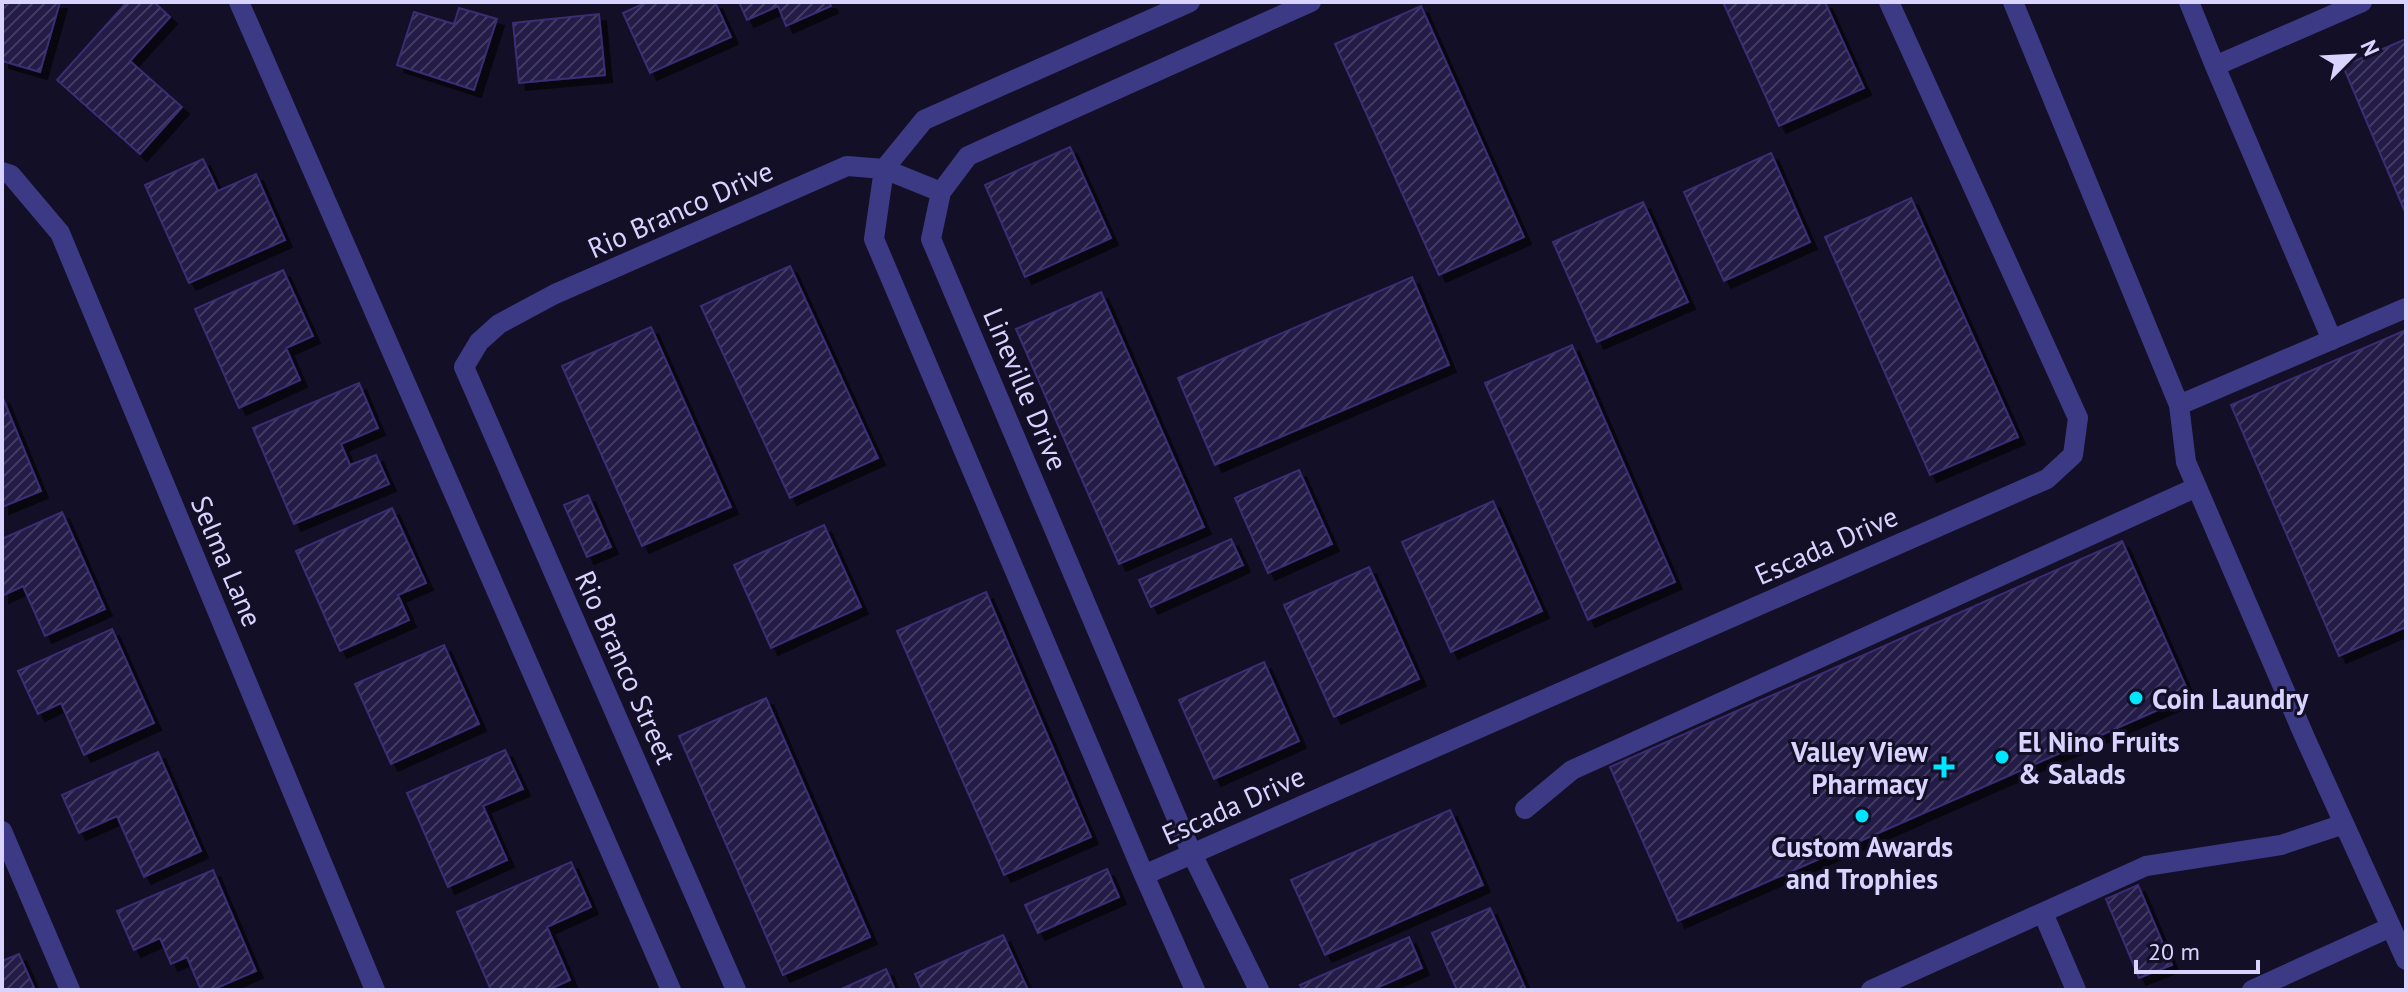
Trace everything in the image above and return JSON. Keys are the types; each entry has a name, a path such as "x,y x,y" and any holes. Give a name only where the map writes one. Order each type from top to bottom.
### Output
{"street":[{"path":"239,2 671,990"},
{"path":"1190,2 924,120 884,169 874,239 1195,990"},
{"name":"Lineville Drive","path":"1259,990 1192,854 931,239 941,192 968,156 1311,2"},
{"name":"Escada Drive","path":"1144,875 2047,479 2073,455 2078,418 1889,2"},
{"path":"2013,2 2179,405 2186,462 2406,960"},
{"path":"2189,2 2332,340"},
{"path":"2215,66 2362,2"},
{"name":"Rio Branco Drive","path":"464,367 479,342 499,324 555,294 847,166 884,169 941,192"},
{"name":"Selma Lane","path":"2,172 11,175 60,233 375,990"},
{"path":"2179,405 2406,308"},
{"name":"Rio Branco Street","path":"464,367 736,990"},
{"path":"1525,809 1572,770 2197,487"},
{"path":"1871,990 2146,866 2281,845 2344,824"},
{"path":"2,831 70,990"},
{"path":"2043,913 2076,990"},
{"path":"2252,990 2391,927"}],"building":[{"path":"2,2 60,2 40,72 2,61"},
{"path":"127,2 154,2 170,17 130,61 182,107 140,154 57,80"},
{"path":"647,2 715,2 731,37 650,73 623,13"},
{"path":"739,2 829,2 831,6 786,26 778,6 747,20"},
{"path":"1723,2 1825,2 1864,88 1779,126"},
{"path":"1421,6 1524,237 1439,275 1335,44"},
{"path":"459,8 497,19 474,90 397,65 414,12 454,24"},
{"path":"599,14 605,75 519,83 513,23"},
{"path":"2406,39 2406,214 2343,66"},
{"path":"1070,147 1111,238 1025,277 985,185"},
{"path":"1771,153 1810,242 1724,281 1684,192"},
{"path":"203,159 218,191 256,174 285,240 189,283 145,185"},
{"path":"1911,198 2018,437 1930,475 1825,237"},
{"path":"1643,202 1688,302 1597,342 1553,242"},
{"path":"790,266 878,458 790,498 701,306"},
{"path":"283,270 313,336 286,348 300,380 239,408 195,309"},
{"path":"1412,277 1449,365 1215,465 1178,378"},
{"path":"1101,292 1204,527 1119,564 1016,329"},
{"path":"651,327 731,507 642,546 562,366"},
{"path":"2406,330 2406,627 2339,656 2231,405"},
{"path":"1572,345 1675,582 1588,620 1485,383"},
{"path":"359,383 378,428 341,444 350,465 376,455 389,484 294,524 253,428"},
{"path":"2,396 41,491 2,507"},
{"path":"1299,470 1332,544 1268,573 1235,498"},
{"path":"588,495 611,547 587,557 564,505"},
{"path":"1493,501 1542,611 1451,652 1402,542"},
{"path":"392,508 426,583 398,595 409,620 340,651 296,551"},
{"path":"62,512 105,609 45,636 23,586 2,596 2,539"},
{"path":"824,525 861,607 771,648 734,565"},
{"path":"1231,539 1243,565 1151,607 1139,580"},
{"path":"2122,541 2190,696 1678,921 1610,767"},
{"path":"1369,567 1419,679 1334,717 1284,605"},
{"path":"986,592 1091,837 1004,875 897,631"},
{"path":"112,629 154,723 84,755 61,703 38,714 18,671"},
{"path":"444,645 479,724 391,764 355,684"},
{"path":"1264,662 1299,741 1214,779 1179,700"},
{"path":"766,698 870,937 783,975 679,736"},
{"path":"505,750 523,789 483,806 507,860 448,887 407,793"},
{"path":"158,752 201,851 144,877 117,816 79,833 62,795"},
{"path":"1450,810 1483,885 1325,955 1291,880"},
{"path":"571,862 591,907 547,927 570,980 548,990 491,990 457,912"},
{"path":"1107,869 1119,897 1038,933 1025,905"},
{"path":"213,870 256,971 212,990 201,990 187,957 171,964 160,938 134,950 117,911"},
{"path":"2138,885 2172,965 2139,978 2106,899"},
{"path":"1490,908 1526,990 1457,990 1432,933"},
{"path":"1003,935 1028,990 922,990 915,974"},
{"path":"1409,937 1422,968 1372,990 1303,990 1300,985"},
{"path":"19,954 35,990 2,990 2,961"},
{"path":"886,969 895,990 839,990"}],"place":[{"name":"Coin Laundry","path":"2136,698"},
{"name":"El Nino Fruits & Salads","path":"2002,757"},
{"name":"Valley View Pharmacy","path":"1944,767"},
{"name":"Custom Awards and Trophies","path":"1862,816"}]}
